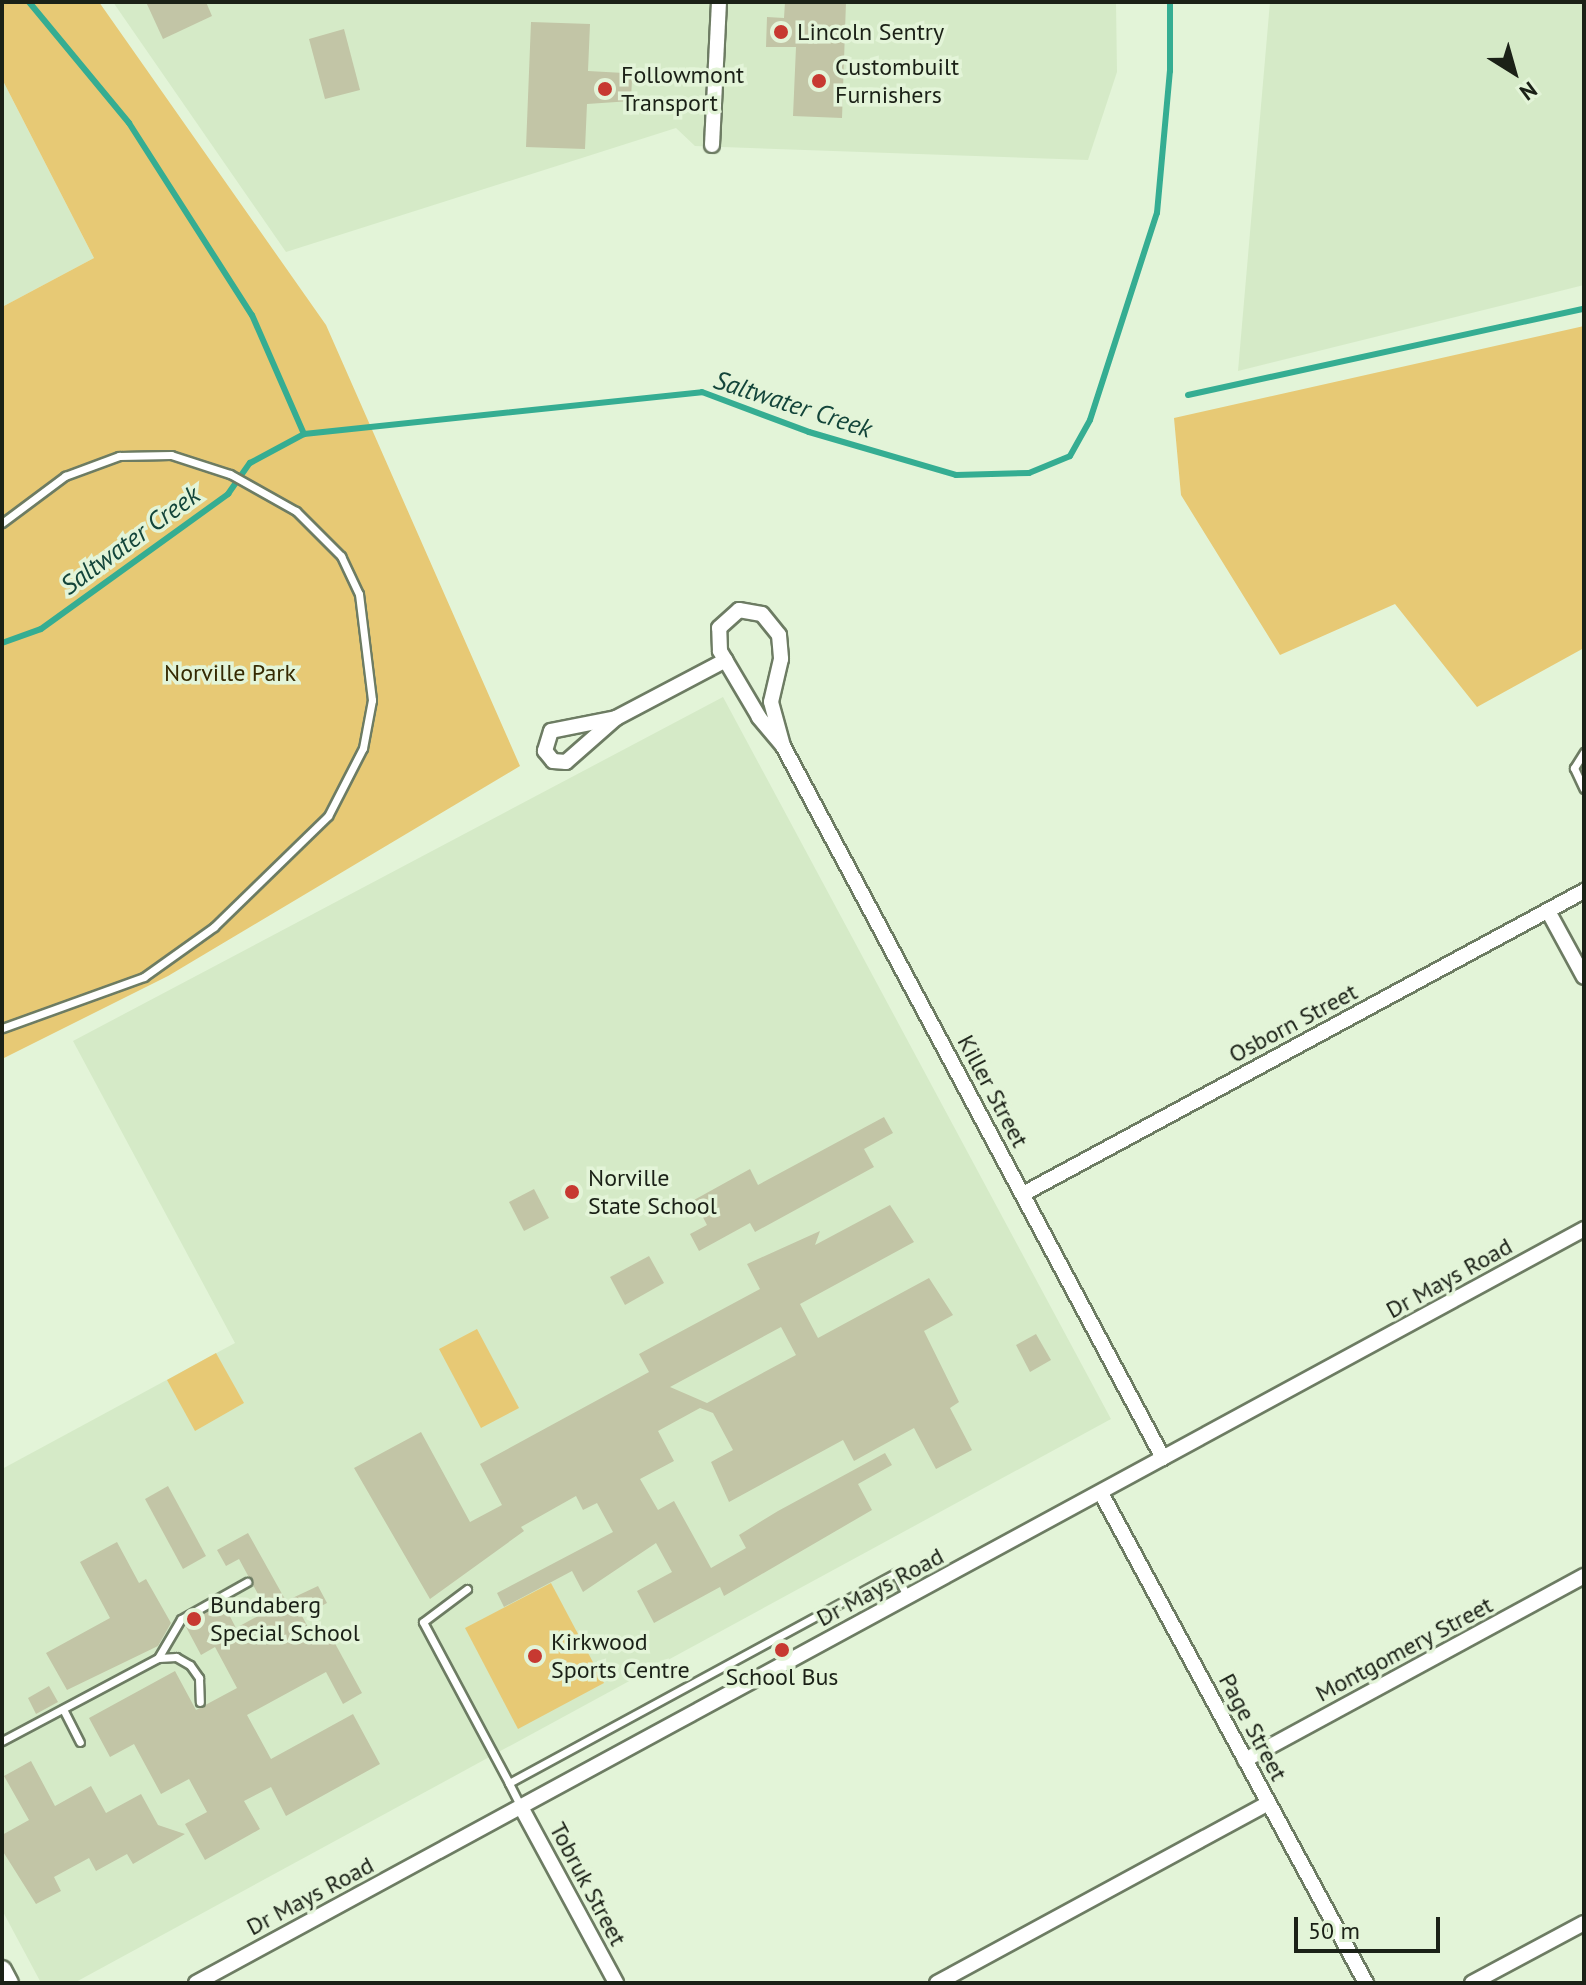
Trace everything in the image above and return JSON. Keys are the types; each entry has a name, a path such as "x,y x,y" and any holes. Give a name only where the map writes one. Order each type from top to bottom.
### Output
{"street":[{"path":"712,145 719,2"},
{"path":"747,609 769,620 782,650 771,702 783,746 726,660 717,635 724,620 747,609"},
{"path":"616,718 551,731 545,751 553,761 566,762 616,718 726,660"},
{"name":"Killer Street","path":"783,746 1163,1458"},
{"name":"Osborn Street","path":"1023,1194 1584,891"},
{"path":"1548,911 1584,977"},
{"name":"Dr Mays Road","path":"196,1983 1584,1229"},
{"name":"Page Street","path":"1101,1493 1366,1983"},
{"name":"Montgomery Street","path":"1245,1760 1584,1576"},
{"path":"937,1983 1268,1803"},
{"name":"Tobruk Street","path":"521,1807 616,1983"},
{"path":"1472,1983 1584,1923"},
{"path":"2,1970 9,1983"}],"lane":[{"path":"2,523 65,476 119,456 171,455 251,484 296,511 328,538 359,594 372,700 355,770 312,835 178,958 119,988 2,1028"},
{"path":"1584,752 1574,768 1584,789"},
{"path":"509,1783 895,1573 908,1597"},
{"path":"158,1658 181,1619 247,1582"},
{"path":"467,1589 423,1622 521,1807"},
{"path":"2,1741 158,1658 176,1657 190,1665 199,1678 200,1702"},
{"path":"63,1709 80,1742"}],"shaded area":[{"path":"113,2 1116,2 1117,72 1088,160 695,146 676,128 286,252"},
{"path":"1270,2 1584,2 1584,285 1238,371"},
{"path":"2,79 94,258 2,307"},
{"name":"Norville State School","path":"723,697 1111,1419 74,1983 40,1981 2,1910 2,1469 235,1343 73,1041"}],"green space":[{"name":"Norville Park","path":"2,2 99,2 326,325 520,766 168,976 2,1059 2,307 94,258 2,79"},
{"path":"1584,326 1584,648 1477,707 1395,604 1280,655 1181,495 1174,418"},
{"path":"477,1329 519,1408 481,1428 439,1349"},
{"path":"216,1353 244,1403 195,1431 167,1380"},
{"name":"Kirkwood Sports Centre","path":"551,1583 604,1683 518,1729 465,1628"}],"building":[{"path":"146,2 206,2 212,16 163,39"},
{"name":"Custombuilt Furnishers","path":"785,2 846,2 842,118 793,116 796,47 766,47 767,17 784,18"},
{"path":"531,22 590,24 588,71 624,73 624,78 632,78 631,101 587,104 585,149 526,147"},
{"path":"344,29 360,90 325,99 309,39"},
{"path":"884,1117 893,1133 864,1149 874,1167 755,1232 750,1223 699,1251 690,1234 707,1225 694,1200 750,1169 758,1185"},
{"path":"534,1189 549,1218 524,1231 509,1202"},
{"path":"890,1205 914,1242 800,1304 818,1338 929,1278 953,1315 924,1331 959,1402 950,1408 972,1450 936,1469 914,1428 854,1461 843,1440 729,1502 711,1462 733,1450 713,1413 700,1408 658,1431 674,1461 640,1479 658,1510 674,1501 711,1568 746,1548 739,1535 778,1511 885,1453 892,1465 858,1484 872,1510 724,1596 720,1587 654,1623 637,1591 672,1572 656,1543 583,1592 572,1571 504,1607 497,1593 613,1532 597,1503 583,1510 576,1496 521,1527 524,1531 430,1599 354,1468 421,1432 470,1522 502,1505 480,1464 649,1372 639,1354 760,1289 747,1264 820,1231 815,1245","holes":["781,1327 796,1355 707,1403 670,1387"]},
{"path":"649,1256 664,1283 625,1305 610,1277"},
{"path":"1036,1334 1051,1360 1030,1372 1016,1345"},
{"path":"168,1486 206,1556 183,1569 145,1499"},
{"path":"248,1533 286,1601 318,1586 327,1603 302,1616 317,1644 331,1636 362,1693 343,1704 326,1672 247,1715 271,1759 353,1714 380,1764 286,1816 271,1787 244,1801 260,1829 205,1860 185,1824 207,1812 189,1779 161,1794 134,1744 110,1757 89,1718 175,1671 196,1710 237,1688 215,1647 201,1655 185,1625 223,1603 236,1628 267,1611 239,1559 226,1566 217,1550"},
{"path":"117,1542 139,1583 146,1579 171,1623 158,1646 67,1690 46,1653 110,1618 80,1562"},
{"path":"49,1686 58,1702 36,1714 28,1698"},
{"path":"31,1761 55,1806 91,1786 106,1813 141,1794 158,1825 185,1834 133,1864 127,1854 96,1871 89,1858 54,1877 61,1891 36,1904 2,1850 2,1835 29,1820 4,1776"}],"waterway":[{"path":"29,2 129,123 252,315 304,434"},
{"name":"Saltwater Creek","path":"2,643 41,629 228,494 250,463 304,434 702,392 809,432 956,475 1029,473 1070,456 1090,420 1157,213 1170,71 1170,2"},
{"path":"1188,395 1584,309"}],"place":[{"name":"Lincoln Sentry","path":"781,32"},
{"name":"Custombuilt Furnishers","path":"819,81"},
{"name":"Followmont Transport","path":"605,89"},
{"name":"Norville State School","path":"572,1192"},
{"name":"Bundaberg Special School","path":"194,1619"},
{"name":"School Bus","path":"782,1650"},
{"name":"Kirkwood Sports Centre","path":"535,1656"}]}
